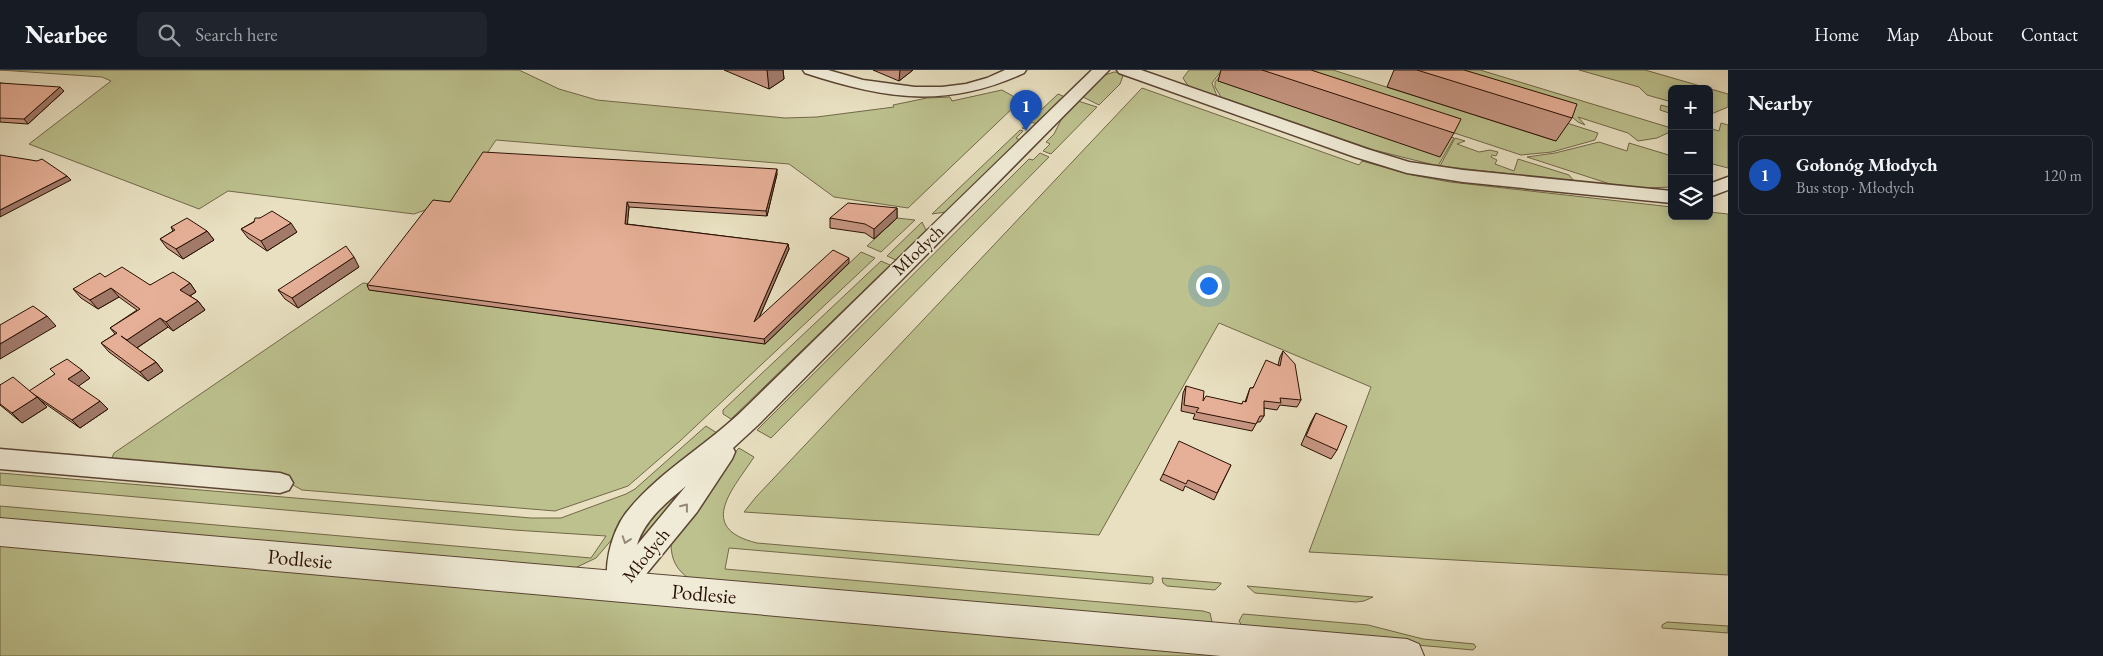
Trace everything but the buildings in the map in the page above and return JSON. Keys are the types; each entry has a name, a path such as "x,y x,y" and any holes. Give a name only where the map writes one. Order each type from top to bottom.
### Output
{"street":[{"path":"811,70 856,84 915,94 960,90 1000,79 1018,70"},
{"name":"Młodych","path":"621,586 622,554 629,530 652,502 736,432 901,266 1101,70"},
{"path":"1125,70 1361,153 1407,166 1463,176 1668,198"},
{"path":"1713,189 1728,183"},
{"path":"0,459 280,483"},
{"name":"Podlesie","path":"0,532 1407,656"}],"green space":[{"path":"0,70 519,70 559,89 597,100 785,118 817,117 894,107 893,105 927,98 950,97 952,101 1002,90 1018,99 1019,102 908,208 834,197 789,164 496,140 456,199 414,214 228,191 199,209 29,144 111,81 102,77"},
{"path":"1189,70 1222,70 1212,83 1217,96 1188,86 1183,78"},
{"path":"1225,70 1454,138 1438,166 1374,150 1221,97 1215,87 1215,82"},
{"path":"1286,70 1333,70 1556,141 1551,118 1598,133 1595,140 1552,152 1521,155 1418,121"},
{"path":"1432,70 1480,70 1668,127 1668,133 1657,138 1638,141 1628,133 1578,117 1585,125 1578,122 1565,111"},
{"path":"1579,70 1645,70 1697,85 1668,85 1668,101 1647,95 1639,87"},
{"path":"1114,72 1124,73 1120,84 1099,105 1083,97 1105,75"},
{"path":"1142,88 1359,165 1362,161 1412,175 1450,182 1668,207 1668,220 1713,220 1713,212 1728,214 1728,575 1309,552 1371,387 1219,323 1099,535 744,512 756,497"},
{"path":"1713,90 1728,94 1728,107 1713,113"},
{"path":"1058,94 1065,97 1036,124 1032,122 1025,129 1022,128"},
{"path":"1078,101 1097,107 1051,154 1043,151 1050,144 1046,142 1054,134 1063,116"},
{"path":"1661,105 1668,107 1668,113 1660,110"},
{"path":"1721,123 1728,125 1728,168 1713,164 1713,129 1719,131"},
{"path":"1020,130 1023,131 1016,138 1020,140 946,212 932,214"},
{"path":"1455,138 1465,141 1457,144 1479,152 1490,150 1498,152 1496,156 1492,155 1491,157 1497,160 1495,164 1514,171 1518,159 1569,175 1574,181 1440,166"},
{"path":"1599,142 1627,151 1629,143 1668,155 1668,187 1646,188 1610,184 1527,157 1555,153"},
{"path":"1040,153 1049,157 771,438 757,430 1029,159 1033,160"},
{"path":"897,218 915,220 881,252 867,246"},
{"path":"922,222 926,230 896,260 887,256"},
{"path":"861,252 875,258 680,441 628,486 555,511 302,490 284,480 109,464 114,453 363,283 374,284 370,290 765,344"},
{"path":"881,261 890,265 731,419 723,414 723,410"},
{"path":"706,426 717,433 615,536 596,558 575,568 0,520 0,506 591,558 606,536 514,530 0,485 0,473 531,518 561,518 635,489"},
{"path":"739,448 754,457 730,494 725,506 724,517 728,528 738,536 757,543 1153,577 1153,582 1151,584 729,548 725,569 1203,611 1210,613 1212,622 1211,624 690,579 675,564 671,543 726,462"},
{"path":"703,470 642,543 631,548 650,515"},
{"path":"0,544 1264,656 0,656"},
{"path":"1162,578 1221,584 1215,590 1167,586 1163,583"},
{"path":"1247,586 1373,597 1356,602 1255,593"},
{"path":"1243,614 1368,625 1423,639 1474,644 1476,647 1473,650 1249,630 1242,626 1239,621"},
{"path":"1667,622 1728,626 1728,633 1662,628 1662,625"}],"place":[{"name":"Gołonóg Młodych","path":"1026,131"}]}
